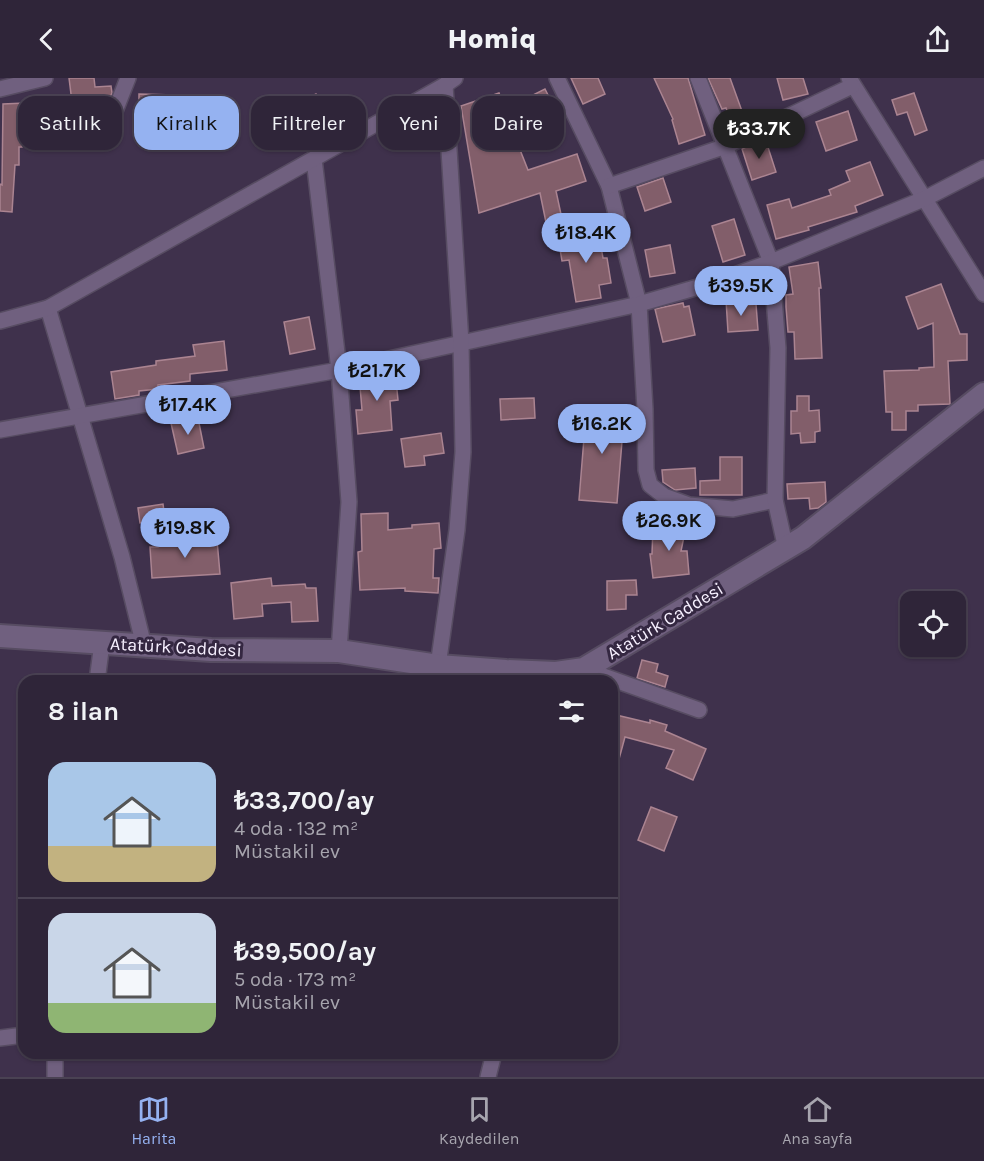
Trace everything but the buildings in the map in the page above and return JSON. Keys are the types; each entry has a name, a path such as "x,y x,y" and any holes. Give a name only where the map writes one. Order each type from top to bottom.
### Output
{"street":[{"path":"0,89 45,78"},
{"path":"121,96 128,78"},
{"path":"557,78 609,186 639,304 646,470 650,485 664,496 689,505 733,509 775,500"},
{"path":"698,78 771,262 778,348 775,500 786,549"},
{"path":"0,321 48,308 450,82 461,343 463,452 457,530 438,666"},
{"path":"609,186 726,146 851,82 926,198 984,294"},
{"path":"314,159 339,370 349,502 339,651"},
{"path":"0,430 339,370 639,304 712,284 771,262 926,198 984,168"},
{"path":"48,308 122,557 144,646"},
{"name":"Atatürk Caddesi","path":"0,636 211,650 339,651 438,666 583,675 803,538 984,394"},
{"path":"99,675 102,643"},
{"path":"618,686 699,710"},
{"path":"0,1038 18,1036"},
{"path":"55,1059 55,1077"},
{"path":"488,1077 492,1059"}]}
